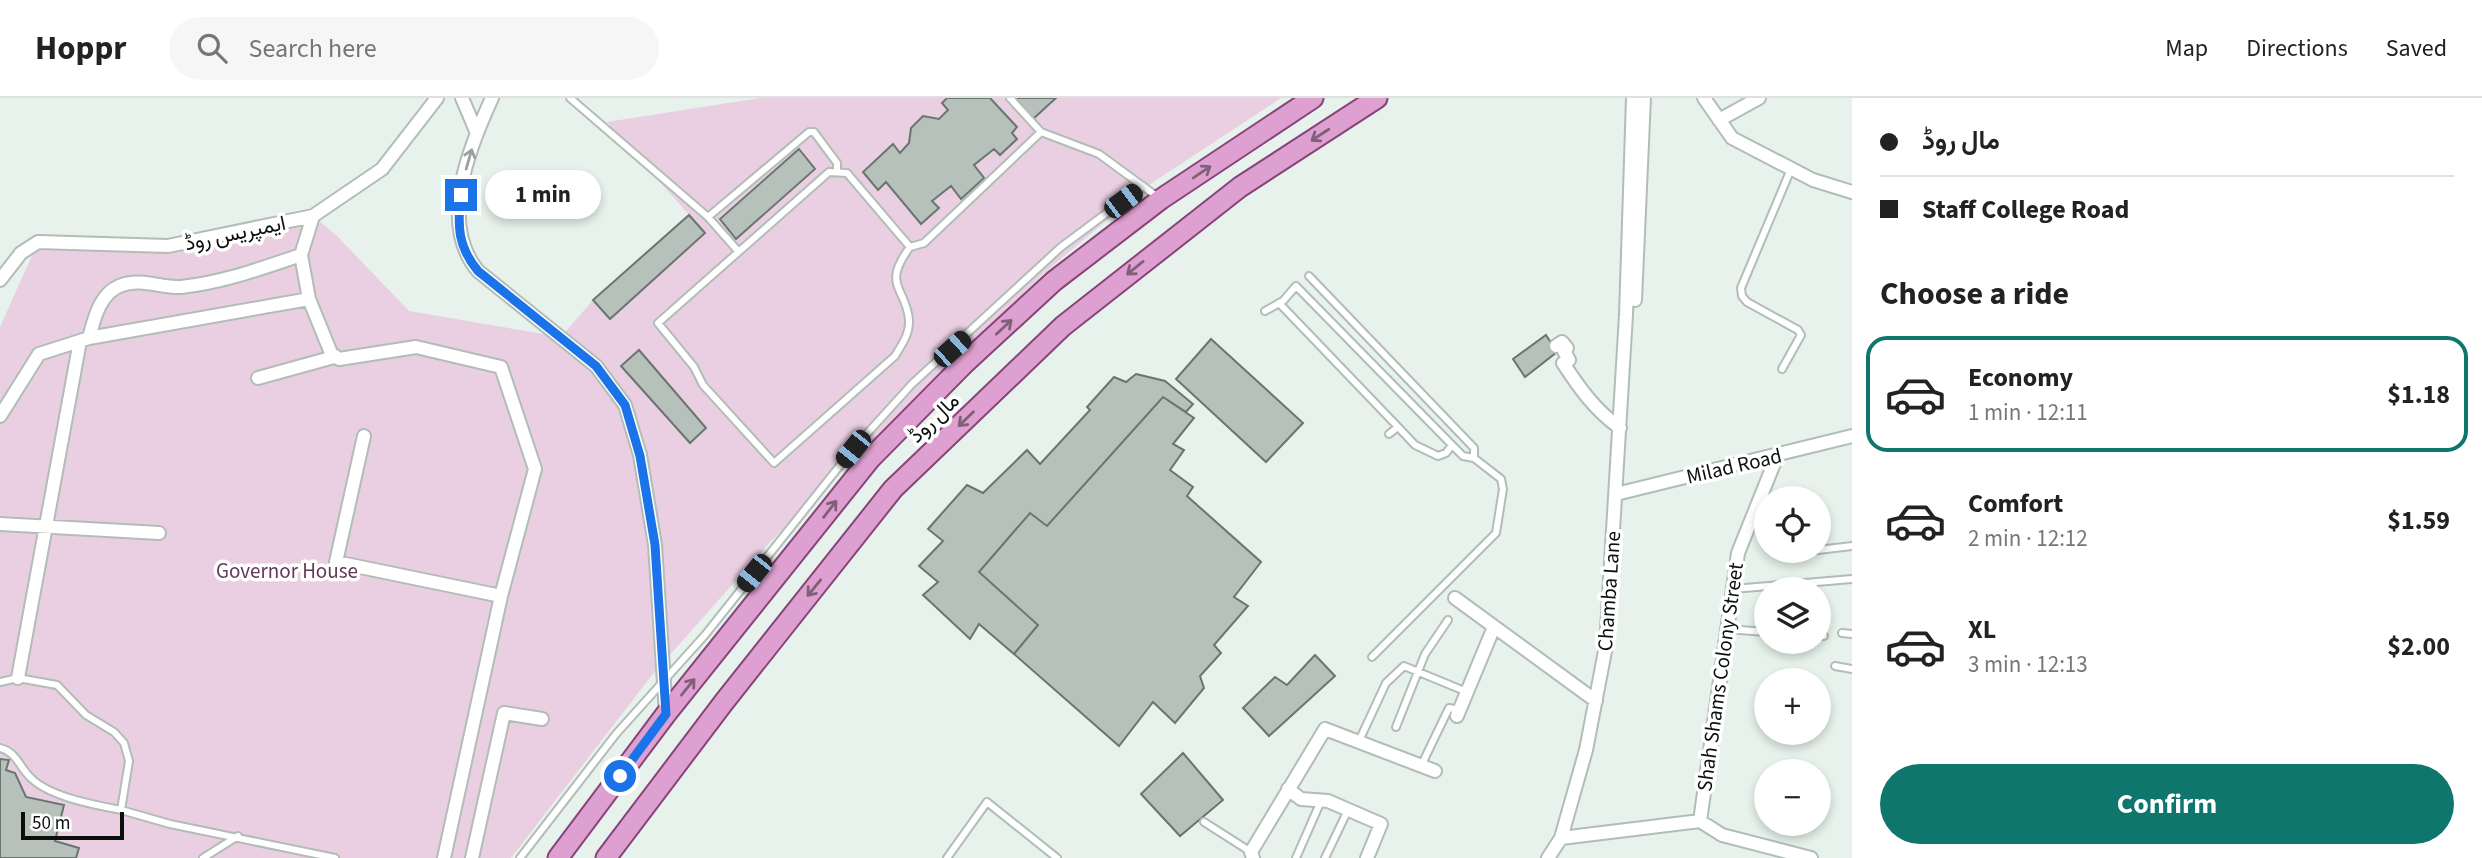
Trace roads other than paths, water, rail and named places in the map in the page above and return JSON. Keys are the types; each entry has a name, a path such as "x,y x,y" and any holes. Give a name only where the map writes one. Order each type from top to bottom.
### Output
{"main road":[{"name":"مال روڈ","path":"558,858 666,714 870,459 965,363 1054,281 1161,199 1313,98"},
{"name":"مال روڈ","path":"606,858 724,702 893,489 1063,326 1240,187 1377,98"}],"street":[{"name":"ایمپریس روڈ","path":"0,280 21,253 38,242 168,246 313,216 382,169 436,98"},
{"path":"462,98 476,131"},
{"path":"492,98 476,131 465,173 458,217 459,236 465,255 478,271 596,366 625,405 640,456 655,545 666,714"},
{"name":"Chamba Lane","path":"1548,858 1561,838 1586,750 1606,646 1626,315 1633,98"},
{"name":"Chamba Lane","path":"1626,315 1634,302 1644,98"},
{"path":"1704,98 1732,138 1813,180 1852,192"},
{"path":"1719,120 1759,98"},
{"path":"313,216 301,255 309,299 334,357"},
{"path":"18,678 44,527 84,339 98,306 120,285 149,283 178,287 231,278 301,255"},
{"path":"0,416 38,354 84,339 309,299"},
{"path":"1556,346 1562,342 1567,348 1564,351 1569,360 1563,363 1582,394 1600,414 1620,428"},
{"path":"258,377 334,357 416,347 501,367 535,470 501,596 444,858"},
{"path":"364,436 336,562 501,596"},
{"name":"Milad Road","path":"1616,494 1852,436"},
{"name":"Shah Shams Colony Street","path":"1700,821 1738,553 1777,456"},
{"path":"0,524 159,533"},
{"path":"1455,598 1595,701"},
{"path":"1459,713 1494,627"},
{"path":"472,858 504,713 542,719"},
{"path":"1252,855 1325,729 1435,771"},
{"path":"1288,789 1301,799 1321,801 1381,824 1367,858"},
{"name":"Shah Shams Colony Street","path":"1561,838 1700,821 1722,835 1811,858"}],"lane":[{"path":"570,98 708,217 738,251"},
{"path":"1010,98 1041,132 1099,154 1161,199"},
{"path":"708,217 809,132 814,132 830,153 837,163 837,170"},
{"path":"910,247 847,173 837,170 829,172 658,323 694,367 704,384 774,463 895,356 908,334 909,318 898,292 897,272 910,247 923,243 1041,132"},
{"path":"1782,369 1801,335 1798,330 1747,302 1742,296 1741,288 1791,169"},
{"path":"520,858 616,734 705,635 853,449 912,384 1061,247 1143,186"},
{"path":"1309,276 1474,448 1474,458"},
{"path":"1265,311 1279,303 1296,286 1463,456 1474,458 1501,479 1503,489 1496,533 1372,657"},
{"path":"1279,303 1415,445 1438,456 1446,453 1452,445"},
{"path":"1389,434 1398,427"},
{"path":"1831,548 1852,546"},
{"path":"1733,589 1852,579"},
{"path":"1396,727 1425,654 1448,620"},
{"path":"1727,629 1754,631"},
{"path":"1842,633 1852,634"},
{"path":"1359,741 1386,683 1404,666 1467,692"},
{"path":"1835,666 1852,668"},
{"path":"0,682 18,678 57,685 86,715 102,722 124,743 129,761 121,810"},
{"path":"1421,766 1449,708 1459,713"},
{"path":"0,748 10,751 31,778 76,800 170,824 335,858"},
{"path":"1296,858 1321,801"},
{"path":"947,858 987,802 1057,858"},
{"path":"1325,858 1348,810"},
{"path":"1204,822 1252,855"},
{"path":"203,858 238,836"}],"park label":[{"name":"Governor House","path":"287,571"}]}
